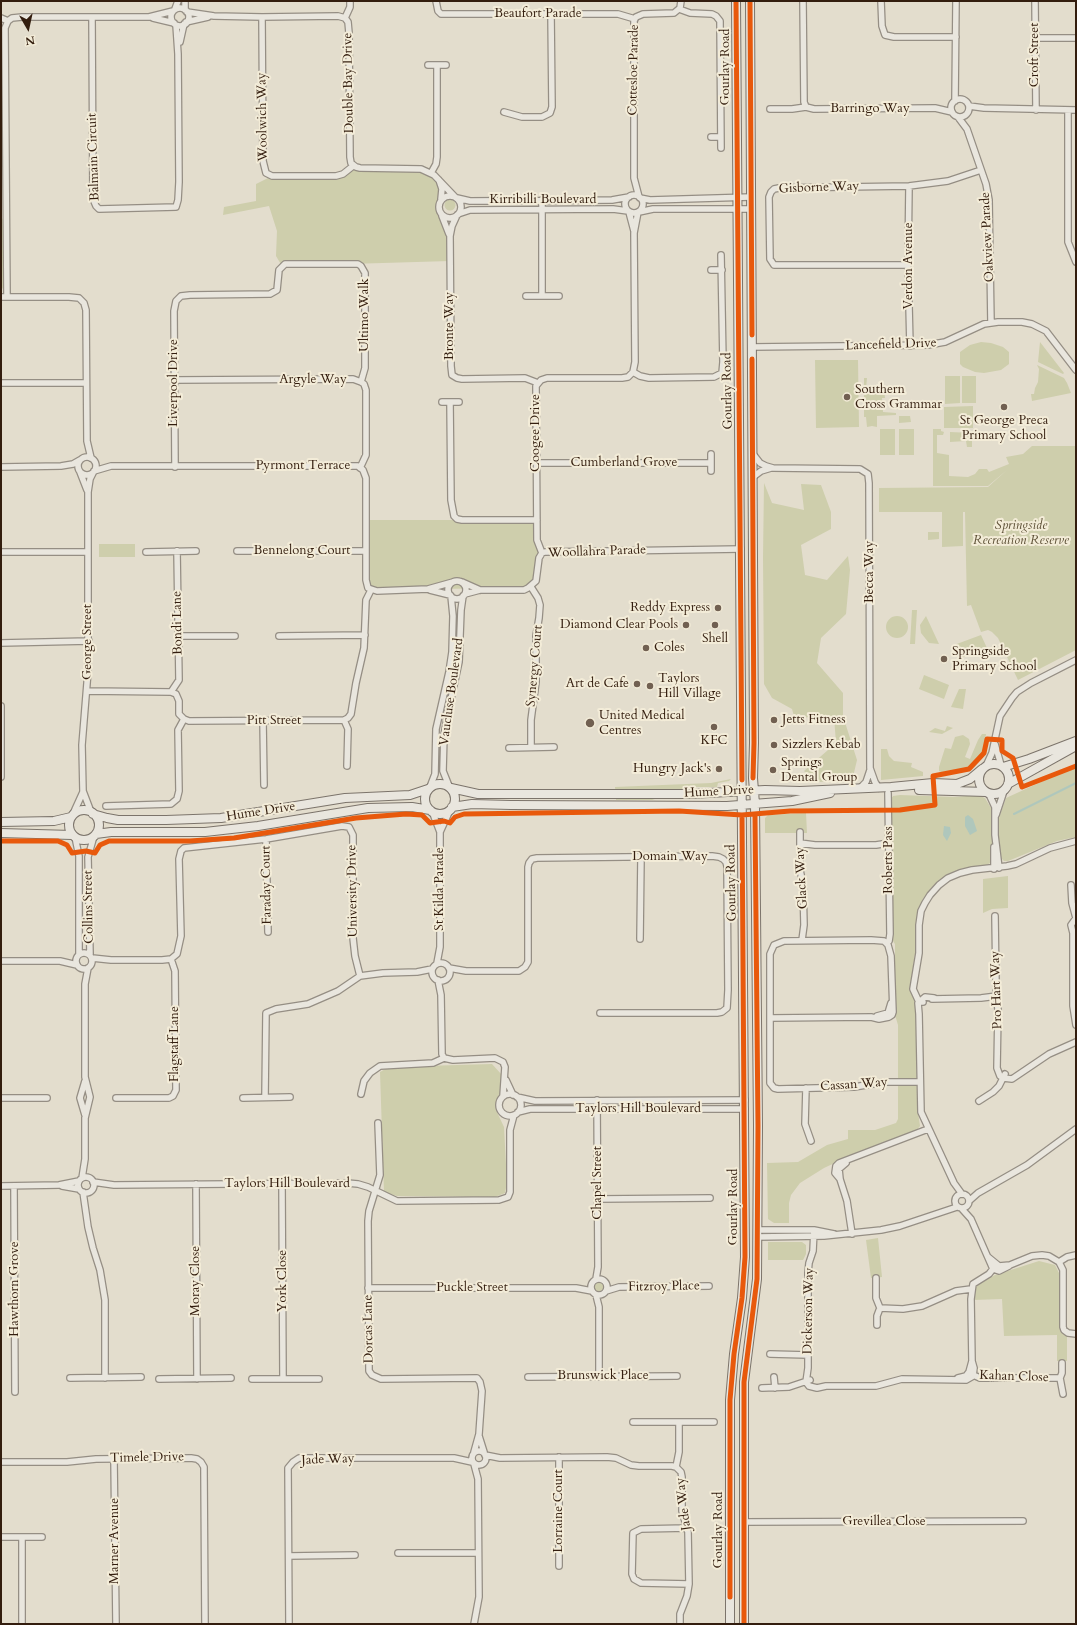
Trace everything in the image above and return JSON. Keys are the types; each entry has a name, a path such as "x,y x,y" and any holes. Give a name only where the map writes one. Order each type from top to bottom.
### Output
{"main road":[{"name":"Gourlay Road","path":"730,1624 730,1400 734,1354 742,1298 745,1258 736,1"},
{"name":"Gourlay Road","path":"744,1624 744,1382 756,1294 758,1104 755,804 753,791 750,1"},
{"path":"739,347 752,347"},
{"path":"1076,741 1029,759 1002,766 993,764 984,767 979,777 980,785 987,792 997,793 1006,786 1076,746"},
{"path":"1002,766 1008,774 1006,786"},
{"name":"Hume Drive","path":"450,787 478,794 690,794 879,788 933,783 957,784 970,779 984,767"},
{"path":"440,784 450,787 455,795 455,800 451,809 440,814 431,811 425,801 429,788 440,784"},
{"name":"Hume Drive","path":"92,813 118,820 221,818 345,798 410,795 429,788"},
{"name":"Hume Drive","path":"451,809 472,804 742,805 792,801 830,793 888,792 934,789 987,792"},
{"name":"Hume Drive","path":"95,835 119,832 205,832 258,826 368,808 412,807 431,811"},
{"path":"1,822 54,821 72,816 83,810 92,813 98,820 99,825 95,835 85,840 73,836 1,834"},
{"path":"72,816 68,825 73,836"},
{"path":"745,1100 758,1104"},
{"name":"Taylors Hill Boulevard","path":"745,1109 758,1104"},
{"path":"744,1233 757,1233"},
{"path":"730,1522 744,1522"}],"street":[{"path":"175,24 171,16 178,1"},
{"path":"61,466 79,470 84,474 94,472 96,465 92,459 87,441 86,310 84,303 79,298 4,297 5,28 8,21 12,18 148,17 175,24 185,23 188,17 185,1"},
{"path":"345,18 350,1"},
{"name":"Beaufort Parade","path":"436,1 438,11 441,14 618,14 634,19"},
{"path":"681,1 679,9 690,13 712,14 720,21 721,148"},
{"path":"803,1 804,102 806,106"},
{"path":"881,1 882,26 885,35 894,37 956,37"},
{"path":"956,1 956,80 952,112 958,117 968,111 984,108 1076,110"},
{"name":"Croft Street","path":"1035,1 1036,110"},
{"path":"148,17 180,8 186,11"},
{"name":"Cottesloe Parade","path":"630,196 634,178 634,19 642,14 674,13 679,9"},
{"name":"Double Bay Drive","path":"186,11 214,16 334,16 345,18 348,22 349,33 350,158 354,166"},
{"path":"504,112 517,117 540,117 548,115 551,110 551,14"},
{"name":"Double Bay Drive","path":"185,23 214,16"},
{"name":"Balmain Circuit","path":"92,17 93,199 99,210 176,207 179,182 178,54 175,24"},
{"name":"Woolwich Way","path":"262,17 263,161 266,173 272,176 336,176 343,174 354,166"},
{"path":"1,18 8,21"},
{"name":"Balmain Circuit","path":"178,54 185,23"},
{"path":"1035,38 1076,38"},
{"path":"428,65 446,64"},
{"path":"431,173 436,164 437,156 437,65"},
{"path":"956,80 963,100 967,102 968,111"},
{"path":"954,102 963,100"},
{"name":"Barringo Way","path":"935,108 954,102"},
{"name":"Barringo Way","path":"770,109 792,109 806,106 814,109 935,108 952,112"},
{"path":"1068,110 1068,242 1076,262"},
{"name":"Oakview Parade","path":"967,129 968,111"},
{"name":"Oakview Parade","path":"958,117 967,129 981,170 989,200 991,323"},
{"path":"711,137 720,137"},
{"path":"354,166 360,168 416,168 431,173 439,180 461,204 457,215 451,218 442,215 438,208 442,189 439,180"},
{"name":"Gisborne Way","path":"908,265 774,265 770,259 769,196 774,189 780,188 909,186 948,181 981,170"},
{"name":"Cottesloe Parade","path":"634,178 640,197"},
{"name":"Verdon Avenue","path":"909,186 908,265 910,346"},
{"path":"1068,189 1076,189"},
{"path":"441,199 448,196 456,198"},
{"path":"634,233 625,204 630,196 650,200 751,197"},
{"name":"Kirribilli Boulevard","path":"456,198 470,200 612,200 630,196"},
{"path":"640,197 643,205 638,212 634,233 634,372 640,376 649,378 714,378 722,373 722,270 720,255"},
{"path":"542,200 542,296"},
{"path":"628,211 638,212 653,208 751,209"},
{"name":"Kirribilli Boulevard","path":"457,215 470,210 613,209 628,211"},
{"name":"Bronte Way","path":"442,215 450,236"},
{"name":"Bronte Way","path":"457,215 452,226 450,236 450,366 452,375 462,379 525,378 538,383"},
{"name":"Ultimo Walk","path":"177,299 181,296 190,295 273,294 278,286 280,269 288,263 358,264 365,273 365,368 361,382"},
{"path":"711,270 722,270"},
{"path":"526,296 559,296"},
{"name":"Liverpool Drive","path":"175,467 174,311 177,299"},
{"name":"Lancefield Drive","path":"752,347 928,346 945,342 978,326 991,323 1022,322 1039,327 1052,338 1074,362 1076,370"},
{"name":"Coogee Drive","path":"542,553 537,540 536,390 538,383 547,378 622,378 628,377 634,372"},
{"name":"Argyle Way","path":"174,380 353,380 361,382 364,384 366,390 366,455 360,468"},
{"path":"1,383 86,383"},
{"path":"442,402 459,402"},
{"path":"450,402 451,500 454,516 457,520 537,520"},
{"path":"79,470 78,465 87,441"},
{"path":"711,454 712,471"},
{"name":"Becca Way","path":"752,454 760,463 773,468"},
{"path":"1,467 61,466 73,464 86,457 92,459"},
{"name":"Pyrmont Terrace","path":"92,459 111,466 355,466 360,468 365,474 366,478 366,580 367,586 371,590"},
{"name":"Cumberland Grove","path":"536,463 711,462"},
{"name":"Pyrmont Terrace","path":"94,472 111,466"},
{"name":"Becca Way","path":"753,477 760,471 773,468 860,469 866,472 869,478 870,768 866,782 859,788"},
{"name":"George Street","path":"79,470 88,492"},
{"name":"George Street","path":"92,813 83,791 82,745 87,691 88,492 90,479 94,472"},
{"name":"Woollahra Parade","path":"531,587 536,581 538,560 542,553 551,551 740,549"},
{"path":"146,552 196,551"},
{"name":"Bennelong Court","path":"237,551 366,551"},
{"path":"1,552 88,552"},
{"name":"Bondi Lane","path":"172,692 179,680 177,552"},
{"path":"347,766 348,730 344,720 351,714 364,648 366,600 371,590 378,592 428,589 453,582 462,582 480,590"},
{"path":"451,596 449,586 453,582"},
{"path":"462,582 465,586 464,595"},
{"path":"428,589 456,598 480,590 524,590 531,587"},
{"name":"Synergy Court","path":"531,587 538,598 540,606 540,618 536,636 536,682 531,715 531,748"},
{"name":"Vaucluse Boulevard","path":"450,787 443,771 444,735 459,662 461,610 464,595"},
{"name":"Vaucluse Boulevard","path":"429,788 435,774 436,729 452,652 453,616 451,596"},
{"path":"280,636 365,635"},
{"path":"178,636 236,636"},
{"path":"1,642 88,641"},
{"path":"984,767 992,753 1000,716 1005,706 1017,692 1031,682 1076,660"},
{"path":"87,691 172,692 176,694 179,701 179,714 184,719 178,730 179,791 177,799 171,804 106,806"},
{"path":"1,706 1,776"},
{"name":"Pitt Street","path":"184,719 189,721 344,720"},
{"path":"263,721 264,784"},
{"path":"995,741 1002,766"},
{"path":"509,748 554,747"},
{"name":"Becca Way","path":"870,768 879,788"},
{"path":"996,816 1006,786"},
{"name":"George Street","path":"72,816 83,791"},
{"name":"Roberts Pass","path":"887,941 890,927 888,792"},
{"path":"987,792 994,803 996,816 995,835 997,868"},
{"name":"St Kilda Parade","path":"440,832 451,809"},
{"name":"St Kilda Parade","path":"431,811 440,832 440,947 437,963"},
{"name":"University Drive","path":"171,959 177,954 181,936 179,859 181,851 184,848 266,839 342,826 349,827 353,835 353,938 355,956 360,976"},
{"name":"Glack Way","path":"800,832 800,875 803,884 804,940"},
{"name":"Collins Street","path":"85,1118 80,1098 85,1077 85,984 90,961 88,857 95,835"},
{"name":"Collins Street","path":"73,836 79,856 78,956 79,967 85,984"},
{"name":"Faraday Court","path":"266,839 268,932"},
{"path":"995,1267 988,1257 971,1219 967,1199 954,1183 921,1112 919,1014 922,1001 914,984 919,953 921,911 930,895 948,878 972,870 997,868 1016,864 1050,848 1076,841"},
{"path":"800,845 889,845"},
{"name":"Domain Way","path":"449,975 466,972 519,971 527,965 528,867 532,859 712,856 719,857 726,862 728,1006 725,1010 717,1013 600,1013"},
{"path":"640,939 641,857"},
{"path":"1071,885 1072,903 1076,918 1072,922 1073,1006 1076,1025"},
{"name":"Pro Hart Way","path":"995,916 998,1064 1004,1076"},
{"path":"1073,933 1076,922"},
{"name":"Cassan Way","path":"887,941 804,940 784,941 774,945 770,954 771,1072 774,1083 788,1088 854,1087 885,1082 920,1082"},
{"path":"771,1018 871,1017 888,1013 892,1000 891,956 887,941"},
{"name":"St Kilda Parade","path":"440,947 444,963"},
{"path":"1,961 60,961 78,956 84,952 90,961"},
{"path":"60,961 79,967 90,961 171,959"},
{"name":"Flagstaff Lane","path":"116,1098 169,1098 173,1096 176,1090 175,971 171,959"},
{"path":"265,1097 266,1013 276,1008 308,1004 338,990 360,976 383,973 417,972 432,968 437,963 444,963 449,968 449,975 441,980"},
{"path":"432,968 433,976"},
{"name":"Domain Way","path":"449,968 466,972"},
{"path":"417,972 433,976 441,980"},
{"path":"441,980 441,1050 444,1058"},
{"path":"922,1001 934,998 997,998"},
{"path":"979,1101 993,1092 1004,1076 1008,1080 1012,1079 1049,1054 1076,1042"},
{"path":"361,1094 364,1081 370,1072 380,1066 433,1063 444,1058 453,1060 495,1058 503,1062 506,1067 506,1080 503,1096 499,1106 504,1114 510,1116 516,1114 520,1106 506,1080"},
{"name":"Collins Street","path":"85,1077 90,1097 85,1118 85,1159 88,1187 78,1185 85,1159"},
{"path":"806,1088 805,1124 811,1141"},
{"path":"503,1096 515,1096"},
{"name":"Taylors Hill Boulevard","path":"515,1096 534,1101 745,1100"},
{"path":"243,1098 290,1097"},
{"path":"1,1098 48,1098"},
{"name":"Chapel Street","path":"594,1293 594,1281 598,1267 597,1100"},
{"name":"Taylors Hill Boulevard","path":"1,1186 59,1185 88,1187 114,1184 347,1183 358,1184 397,1201 499,1200 508,1197 510,1192 510,1130 516,1114 530,1109 745,1109"},
{"name":"Taylors Hill Boulevard","path":"504,1114 510,1130"},
{"name":"Dorcas Lane","path":"378,1123 380,1175 369,1211 368,1221 369,1371 372,1375 381,1378 477,1378 482,1387 479,1434 473,1453"},
{"path":"852,1234 847,1201 840,1178 840,1169 851,1159 928,1129"},
{"path":"757,1233 814,1237 852,1234 900,1226 944,1210 978,1193 1027,1165 1076,1129"},
{"name":"Taylors Hill Boulevard","path":"59,1185 80,1180 88,1187"},
{"path":"954,1183 957,1204 971,1219"},
{"name":"Moray Close","path":"196,1184 197,1379"},
{"name":"York Close","path":"282,1184 283,1379"},
{"name":"Hawthorn Grove","path":"14,1186 16,1392"},
{"path":"88,1187 88,1227 100,1270 105,1300 105,1378"},
{"path":"598,1199 710,1198"},
{"path":"957,1204 967,1199"},
{"path":"757,1233 814,1230 839,1235"},
{"name":"Dickerson Way","path":"808,1381 808,1273 809,1263 813,1251 814,1230"},
{"path":"1059,1262 1067,1257 1076,1255"},
{"path":"762,1388 788,1387 808,1381 826,1386 876,1386 902,1379 954,1379 971,1374 971,1289 975,1282 989,1274 995,1267 1010,1265 1032,1256 1049,1256 1059,1262 1063,1270 1064,1317 1067,1327 1076,1332"},
{"name":"Chapel Street","path":"598,1267 605,1282"},
{"path":"876,1278 876,1298 880,1308 877,1316 877,1324"},
{"name":"Puckle Street","path":"576,1288 594,1281"},
{"name":"Fitzroy Place","path":"594,1281 605,1282 620,1287 709,1286"},
{"path":"599,1307 605,1293 605,1282"},
{"name":"Fitzroy Place","path":"594,1293 605,1293 620,1287"},
{"name":"Puckle Street","path":"368,1288 576,1288 594,1293"},
{"path":"880,1308 903,1309 922,1306 956,1291 971,1289"},
{"path":"594,1293 599,1307 599,1377"},
{"path":"770,1354 808,1355"},
{"name":"Kahan Close","path":"1062,1363 1062,1373 1060,1378 1063,1394"},
{"name":"Kahan Close","path":"971,1374 980,1378 1060,1378"},
{"name":"Brunswick Place","path":"528,1377 677,1376"},
{"path":"70,1378 141,1377"},
{"path":"774,1377 775,1388"},
{"path":"159,1379 230,1378"},
{"path":"252,1379 319,1379"},
{"path":"633,1422 714,1422"},
{"path":"676,1467 679,1452 679,1422"},
{"name":"Dorcas Lane","path":"479,1434 484,1454"},
{"path":"474,1624 479,1597 478,1479 473,1463 473,1453 479,1451 484,1454 484,1463 478,1479"},
{"name":"Jade Way","path":"289,1624 288,1468 292,1462 299,1458 454,1458 473,1453"},
{"name":"Jade Way","path":"484,1454 500,1458 607,1457 616,1458 631,1465 676,1467 681,1472 682,1477 682,1511 687,1528 689,1584 687,1596 680,1614 680,1624"},
{"name":"Lorraine Court","path":"559,1457 559,1566"},
{"name":"Timele Drive","path":"1,1462 67,1462 114,1459 191,1458 201,1462 204,1467 205,1624"},
{"name":"Jade Way","path":"454,1458 473,1463"},
{"name":"Jade Way","path":"484,1463 500,1458"},
{"name":"Marner Avenue","path":"114,1459 116,1624"},
{"path":"473,1463 479,1465 484,1463"},
{"name":"Grevillea Close","path":"744,1522 1023,1521"},
{"path":"687,1528 641,1529 633,1533 632,1574 634,1578 641,1583 689,1584"},
{"path":"1,1537 42,1537"},
{"path":"22,1537 22,1624"},
{"path":"398,1553 478,1553"},
{"path":"289,1556 355,1555"}],"green space":[{"path":"353,166 424,170 439,180 441,199 438,208 445,221 450,236 450,261 282,266 276,256 277,231 269,206 223,215 224,207 256,201 256,184 268,178 336,176"},
{"path":"450,199 454,201 456,205 454,209 450,211 446,209 444,205 446,201"},
{"path":"1,216 3,220 4,286 1,291"},
{"path":"981,342 991,343 1003,347 1009,352 1009,364 1001,370 984,373 975,372 963,367 960,364 960,352 970,345"},
{"path":"1040,342 1064,373 1063,374 1038,362"},
{"path":"815,360 858,360 859,427 816,428"},
{"path":"1037,365 1064,378 1071,393 1032,401 1031,394 1034,394 1038,382 1039,369"},
{"path":"945,376 960,376 960,403 945,404"},
{"path":"962,376 976,376 976,403 962,403"},
{"path":"864,378 867,378 866,389 884,388 885,398 882,398 883,412 896,413 896,415 877,416 877,427 867,427 866,417 864,417"},
{"path":"973,406 973,428 944,428 944,407"},
{"path":"899,416 910,416 911,422 899,423"},
{"path":"880,429 895,429 895,455 880,455"},
{"path":"899,429 914,429 914,455 899,455"},
{"name":"Springside Recreation Reserve","path":"933,429 941,429 941,431 944,432 943,435 937,435 937,453 949,455 949,476 968,477 975,474 979,469 987,469 989,472 1009,464 1006,457 1023,454 1032,446 1076,446 1076,650 1018,680 998,638 988,630 981,632 971,605 967,606 965,512 963,512 963,546 942,547 942,512 879,512 879,488 988,487 1007,470 988,486 933,486"},
{"path":"950,432 972,433 972,447 967,447 966,441 950,442"},
{"path":"764,483 772,503 804,510 801,484 821,485 831,512 831,529 801,545 805,575 827,580 848,556 850,570 846,614 821,638 817,663 843,693 843,716 857,760 852,781 815,782 804,771 836,743 834,717 817,715 795,720 792,709 772,698 764,684"},
{"path":"366,520 537,520 542,553 536,581 528,588 377,591 366,580"},
{"path":"928,532 939,532 939,539 928,540"},
{"path":"99,544 135,544 135,557 99,557"},
{"path":"912,610 917,610 915,644 910,644"},
{"path":"897,616 905,619 908,627 905,635 897,638 889,635 886,627 889,619"},
{"path":"926,616 939,644 929,643 921,633 920,625"},
{"path":"981,635 987,648 959,659 954,645"},
{"path":"924,675 949,685 944,699 919,689"},
{"path":"959,689 966,689 963,709 951,707"},
{"path":"947,726 953,728 942,734 929,732 935,728 945,731"},
{"path":"982,734 986,734 983,754 969,768 943,773 939,771 945,748 951,749 955,737 963,735 969,739 970,744 965,757 970,759"},
{"path":"881,749 887,749 889,756 894,761 912,763 911,767 923,772 923,776 881,780"},
{"path":"1076,766 1076,837 1057,841 1008,861 1004,861 999,854 999,818 1006,798"},
{"path":"731,779 729,781 718,783 717,787 689,787 652,800 616,800 615,787 711,783"},
{"path":"978,795 985,798 991,808 992,857 990,863 987,865 960,869 939,880 923,899 916,920 915,953 910,989 916,1001 917,1105 920,1126 917,1130 858,1152 824,1168 800,1183 791,1195 789,1203 789,1223 774,1223 768,1219 767,1163 798,1162 827,1145 848,1139 848,1130 875,1130 896,1123 898,1119 898,1025 895,1015 895,944 891,938 893,928 891,799 893,796 954,797"},
{"path":"806,813 807,833 765,833 765,818 768,815"},
{"path":"1008,876 1008,908 992,909 983,913 983,879"},
{"path":"492,1064 502,1075 502,1089 496,1102 496,1110 504,1127 507,1183 505,1193 495,1197 397,1196 384,1192 380,1072 389,1067"},
{"path":"878,1238 882,1277 871,1278 866,1240"},
{"path":"768,1242 802,1242 806,1245 806,1254 803,1260 768,1260"},
{"path":"1039,1261 1055,1265 1061,1277 1061,1326 1067,1335 1067,1361 1057,1361 1057,1335 1004,1336 1002,1299 974,1300 974,1287 995,1275"},
{"path":"597,1283 601,1283 603,1287 601,1291 597,1291 595,1289 595,1285"}],"shaded area":[{"path":"968,815 973,819 977,831 970,835 965,826 965,817"},
{"path":"944,826 950,827 951,833 947,841 943,835"}],"waterway":[{"path":"1014,814 1076,783"}],"cycle path":[{"path":"736,1 742,780"},
{"path":"750,1 752,335"},
{"path":"752,359 753,778"},
{"path":"1,841 58,841 67,845 72,853 86,851 95,853 100,845 109,841 190,841 234,838 356,818 406,814 422,815 430,823 444,821 450,823 455,817 464,814 679,811 742,815 790,811 900,810 935,805 933,776 969,769 984,753 987,739 1002,740 1002,751 1013,758 1022,787 1076,766"},
{"path":"730,1597 730,1400 734,1354 742,1298 745,1257 742,815"},
{"path":"744,1624 744,1382 757,1279 758,1126 755,815"}],"place":[{"name":"Southern Cross Grammar","path":"847,397"},
{"name":"St George Preca Primary School","path":"1004,407"},
{"name":"Reddy Express","path":"718,608"},
{"name":"Diamond Clear Pools","path":"686,625"},
{"name":"Shell","path":"715,625"},
{"name":"Coles","path":"646,648"},
{"name":"Springside Primary School","path":"944,659"},
{"name":"Art de Cafe","path":"637,684"},
{"name":"Taylors Hill Village","path":"650,686"},
{"name":"Jetts Fitness","path":"774,720"},
{"name":"United Medical Centres","path":"590,723"},
{"name":"KFC","path":"714,727"},
{"name":"Sizzlers Kebab","path":"774,745"},
{"name":"Hungry Jack's","path":"719,769"},
{"name":"Springs Dental Group","path":"773,770"}]}
